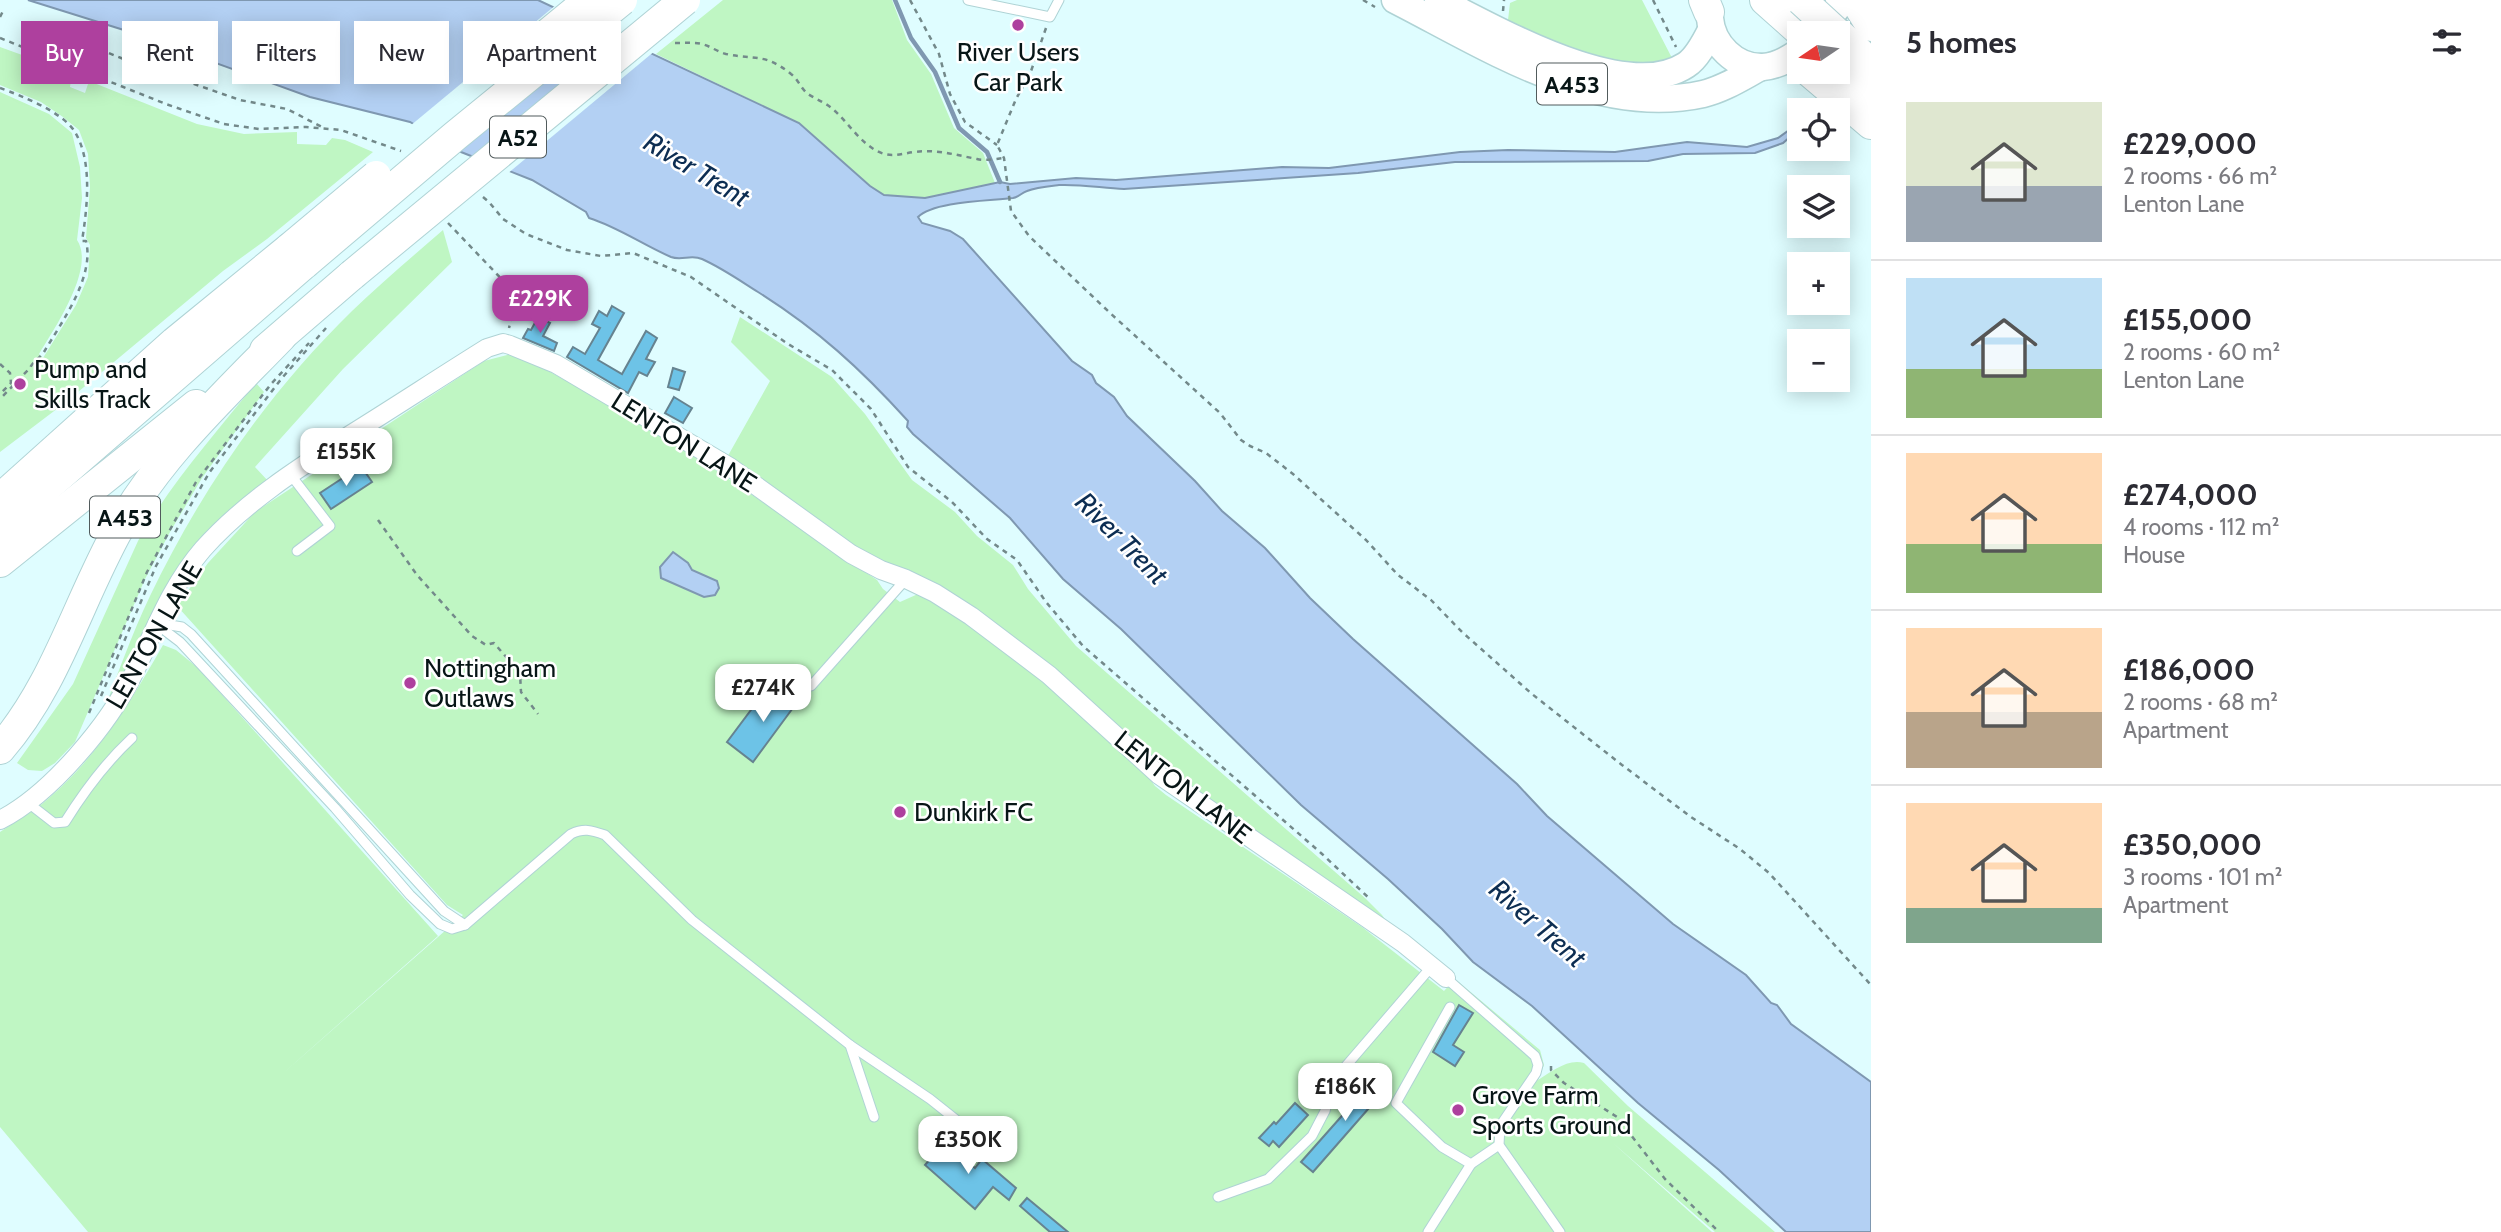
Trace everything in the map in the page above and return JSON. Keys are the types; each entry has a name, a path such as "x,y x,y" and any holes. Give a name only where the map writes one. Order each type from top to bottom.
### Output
{"highway":[{"name":"A52","path":"0,532 297,256 589,0"},
{"name":"A52","path":"0,499 175,342 297,256 455,136 622,0"},
{"name":"A52","path":"0,562 281,337 352,275 685,0"},
{"path":"1765,0 1787,35"},
{"path":"1801,0 1824,21"},
{"path":"1855,0 1871,26"},
{"path":"1850,45 1871,64"},
{"path":"1850,77 1871,96"},
{"path":"1830,84 1871,124"},
{"name":"A453","path":"8,739 51,672 117,531 137,497 186,437 281,337"},
{"path":"0,471 175,342"},
{"path":"0,572 41,530"}],"main road":[{"name":"A453","path":"1395,0 1551,78 1592,90 1645,98 1669,99 1703,93 1727,86 1761,67 1787,59"},
{"name":"A453","path":"1438,0 1528,45 1583,66 1617,75 1646,76 1670,72 1686,65 1695,57 1709,11"},
{"path":"1827,21 1840,0"},
{"name":"A453","path":"1709,11 1720,47 1732,58 1761,67"}],"street":[{"name":"LENTON LANE","path":"0,820 52,781 91,739 132,676 170,595 203,550 233,518 290,474 487,348 503,343 556,365 680,436 730,467 851,554 881,570 906,579 971,616 1049,675 1158,775 1404,943 1446,978"}],"lane":[{"path":"968,0 1050,17 1059,0"},
{"path":"290,474 330,526 297,551"},
{"path":"811,686 906,579"},
{"path":"155,623 182,627 191,634 444,911 465,925"},
{"path":"155,623 180,642 335,808 410,895 440,924 452,929 465,925 571,834 581,829 590,829 605,835 692,920 850,1045 930,1099 989,1146"},
{"path":"27,802 54,823 65,822 108,759 132,738"},
{"path":"1218,1197 1268,1179 1312,1136 1325,1111 1333,1081 1432,966"},
{"path":"1446,978 1530,1050 1538,1065 1536,1073 1500,1126 1499,1145 1560,1232"},
{"path":"1450,1007 1396,1103 1442,1147 1471,1164"},
{"path":"850,1045 874,1117"},
{"path":"1428,1232 1471,1164 1499,1145"}],"path":[{"path":"910,0 939,54 950,94 965,122 997,145 1004,159 1011,209 1029,236 1220,413 1241,440 1266,453 1293,474 1366,540 1398,575 1431,600 1462,632 1532,694 1622,765 1691,817 1740,849 1769,873 1871,985"},
{"path":"0,17 5,9"},
{"path":"997,145 1016,99 1030,74 1050,17"},
{"path":"0,38 21,47"},
{"path":"675,43 700,44 724,54 758,56 771,61 795,76 808,94 833,108 857,135 876,151 891,156 939,152 980,160 1004,159"},
{"path":"108,52 240,100 287,109 324,129"},
{"path":"108,81 224,124 259,129 306,127 341,130 388,145"},
{"path":"0,88 54,113 74,130 82,148 88,205 82,241 86,242 88,257 73,303 43,354 0,399"},
{"path":"489,202 503,219 526,234 567,250 601,256 634,253 691,276 788,344 832,370 870,409 908,467 952,502 988,539 1017,561 1046,602 1083,646 1321,853 1378,907"},
{"path":"451,227 513,290 516,301 503,343"},
{"path":"89,712 147,572 196,482 271,384 328,325 282,378 209,473 156,566 98,705"},
{"path":"0,364 10,373 11,383 0,394"},
{"path":"378,520 417,575 471,636 486,645 494,643 520,673 521,692 538,714"},
{"path":"1530,1050 1545,1056 1550,1062 1551,1070 1564,1083 1617,1117 1665,1179 1719,1232"}],"green space":[{"path":"723,0 892,0 907,40 931,74 954,128 983,153 995,183 925,198 884,195 870,186 799,123 656,54"},
{"path":"1517,0 1642,0 1672,58 1659,64 1614,66 1505,26 1510,3"},
{"path":"0,47 21,55 21,84 70,84 70,87 85,93 88,84 97,84 197,124 244,134 297,132 297,144 326,145 332,138 345,140 373,152 267,239 223,271 66,402 0,452 0,92 49,114 72,133 80,167 82,198 77,240 81,252 81,266 71,298 39,354 43,358 76,305 88,277 90,245 86,238 90,187 88,154 79,130 41,102 0,85"},
{"path":"443,230 452,262 343,369 255,467 269,482 221,524 101,719 150,596 191,518 239,444 321,342"},
{"path":"740,317 832,377 865,414 912,480 955,512 977,536 1013,565 1028,589 1076,646 1365,898 1393,930 1159,767 1045,664 865,553 725,461 770,381 731,342"},
{"path":"515,353 628,414 714,469 877,580 883,589 900,602 918,594 979,631 1036,674 1143,770 1166,795 1362,927 1444,991 1455,979 1540,1050 1544,1065 1538,1080 1566,1064 1584,1063 1628,1106 1775,1232 1715,1232 1613,1143 1712,1232 88,1232 0,1127 0,832 44,803 83,764 126,707 163,645 176,650 198,668 438,936 280,1076 463,915 447,905 177,606 208,563 255,512 484,361"},
{"path":"256,383 264,392 202,478 170,532 145,579 75,742 55,763 42,771 28,770 17,763 73,684 138,541 179,479"}],"water":[{"name":"River Trent","path":"28,0 538,0 583,21 463,21 463,84 621,84 621,39 799,123 870,186 884,195 925,198 1000,182 1010,184 1076,178 1116,180 1282,167 1329,168 1460,152 1615,152 1687,142 1747,147 1778,138 1787,132 1787,140 1783,143 1755,153 1683,154 1648,161 1455,162 1358,173 1124,189 1059,185 1035,189 1013,198 949,205 918,217 922,223 950,231 963,239 1072,361 1092,375 1096,383 1114,397 1127,416 1195,481 1222,511 1265,548 1310,598 1517,784 1547,816 1673,924 1746,975 1771,1003 1777,1005 1791,1024 1871,1082 1871,1232 1786,1232 1532,1006 1473,962 1388,879 1301,805 1121,629 1063,579 1010,518 913,434 907,427 908,421 873,384 780,306 709,263 694,257 671,257 589,218 586,212 532,180 461,152 410,122 310,97 274,84 340,84 340,21 232,21 232,69 218,64 218,21 122,21 122,29 108,25 108,21 95,21"},
{"path":"673,552 688,563 692,570 717,581 719,588 715,595 704,597 661,578 660,567"}],"pier":[{"path":"557,4 594,21 537,21"},
{"path":"623,35 656,50 621,79"},
{"path":"463,82 535,84 454,152 410,126"},
{"path":"567,84 615,84 507,174 476,164"}],"building":[{"path":"612,306 624,313 598,360 622,374 646,331 657,338 646,359 655,362 647,376 639,372 628,393 567,357 573,347 585,354 600,328 592,324 599,311 607,316"},
{"path":"538,317 550,323 543,336 557,343 554,351 523,338"},
{"path":"673,368 685,372 679,390 668,387"},
{"path":"674,397 692,408 683,423 665,413"},
{"path":"361,466 372,482 331,509 320,493"},
{"path":"789,687 801,697 753,762 727,742 760,698 764,701 771,692 780,700"},
{"path":"1459,1005 1473,1013 1453,1045 1464,1052 1455,1066 1433,1052"},
{"path":"1379,1074 1390,1084 1313,1172 1301,1162"},
{"path":"1295,1103 1308,1115 1279,1147 1273,1141 1269,1146 1259,1138"},
{"path":"945,1142 975,1168 982,1159 1016,1188 1009,1200 993,1187 975,1209 925,1165"},
{"path":"1027,1198 1068,1232 1050,1232 1020,1206"}],"waterway":[{"path":"895,0 911,38 935,72 959,128 987,152 1000,182"}],"place":[{"name":"River Users Car Park","path":"1018,25"},
{"name":"Pump and Skills Track","path":"20,384"},
{"name":"Nottingham Outlaws","path":"410,683"},
{"name":"Dunkirk FC","path":"900,812"},
{"name":"Grove Farm Sports Ground","path":"1458,1110"}]}
